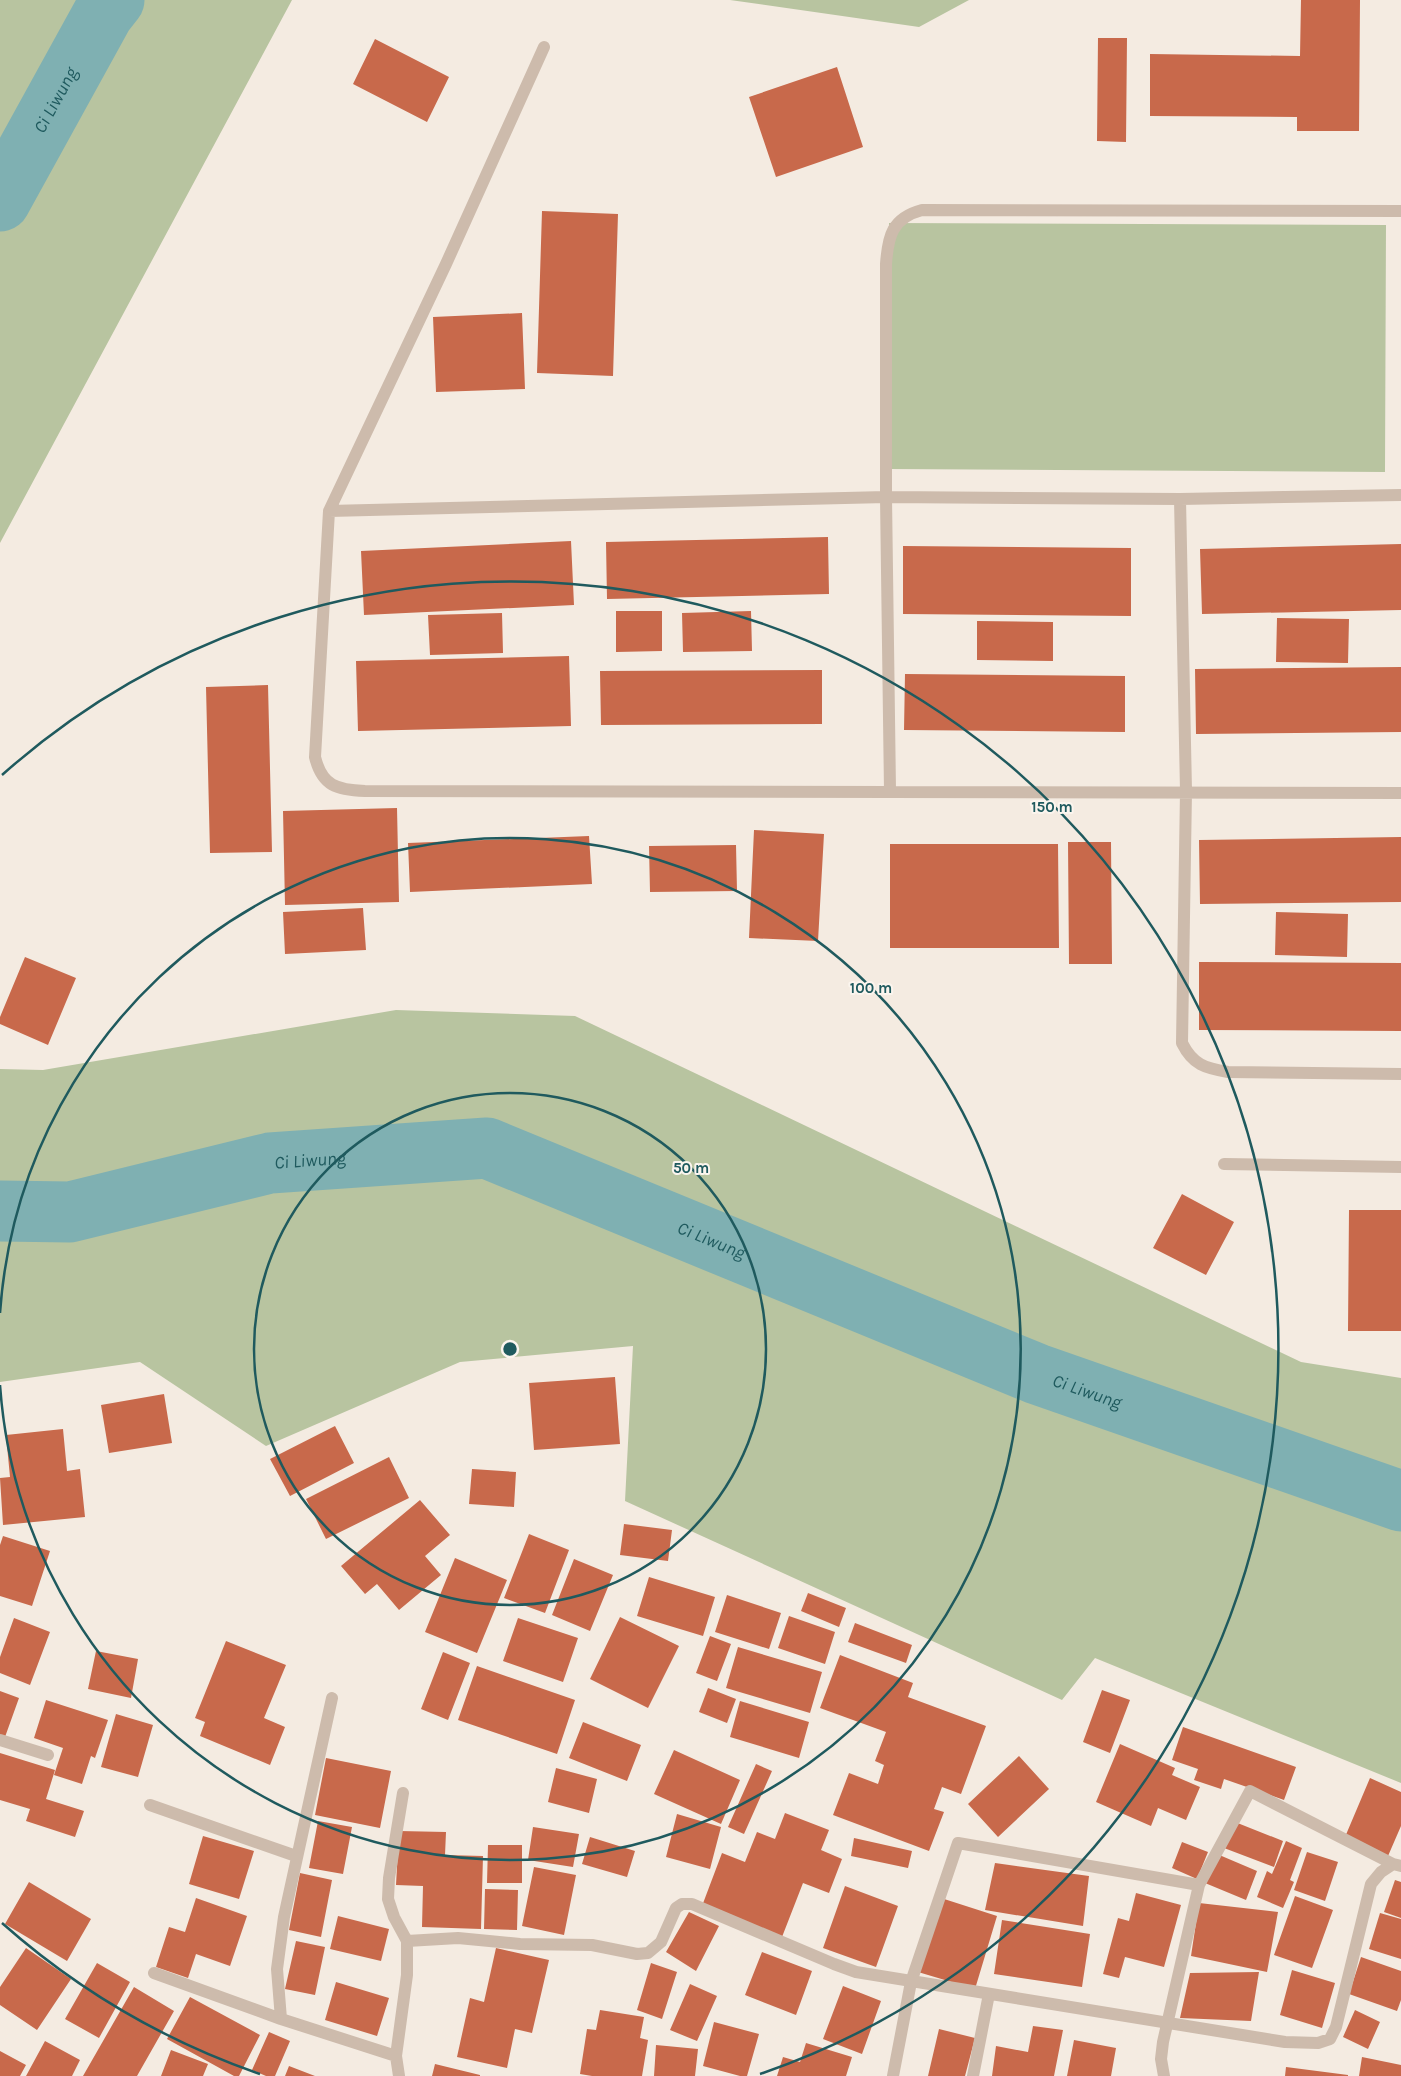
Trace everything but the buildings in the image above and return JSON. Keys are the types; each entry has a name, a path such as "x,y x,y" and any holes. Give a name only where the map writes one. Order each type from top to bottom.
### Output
{"street":[{"path":"544,47 446,264 329,511 315,757 318,769 324,779 334,786 364,791 1186,791 1401,793"},
{"path":"890,791 886,496 886,264 888,243 892,231 900,220 910,213 922,210 1401,212"},
{"path":"329,511 886,496 1180,499 1401,495"},
{"path":"1180,499 1186,791 1182,1043 1186,1052 1205,1068 1228,1072 1401,1074"},
{"path":"1224,1164 1401,1167"},
{"path":"281,2019 278,1954 296,1856 332,1698"},
{"path":"0,1740 48,1755"},
{"path":"1164,2076 1161,2059 1163,2042 1199,1885 1250,1791 1397,1865"},
{"path":"399,2076 396,2056 407,1975 407,1941 394,1917 388,1899 389,1878 403,1793"},
{"path":"150,1805 296,1856"},
{"path":"893,2076 911,1982 958,1843 1199,1885"},
{"path":"407,1941 458,1938 520,1944 592,1945 636,1954 648,1953 661,1942 676,1908 682,1904 692,1904 856,1972 1285,2042 1318,2043 1330,2038 1336,2027 1371,1884 1380,1872 1397,1865"},
{"path":"154,1973 281,2019 396,2056"},
{"path":"973,2076 989,1994"}],"green space":[{"path":"0,0 292,0 0,543"},
{"path":"730,0 969,0 919,27"},
{"path":"889,223 1386,225 1385,472 889,469"},
{"path":"396,1010 575,1016 1301,1362 1401,1378 1401,1783 1095,1658 1062,1700 625,1501 633,1346 460,1362 266,1446 140,1362 0,1382 0,1069 43,1070"}],"waterway":[{"name":"Ci Liwung","path":"0,201 103,14 114,0"},
{"name":"Ci Liwung","path":"0,1211 70,1212 270,1163 487,1148 1037,1374 1401,1501"}]}
